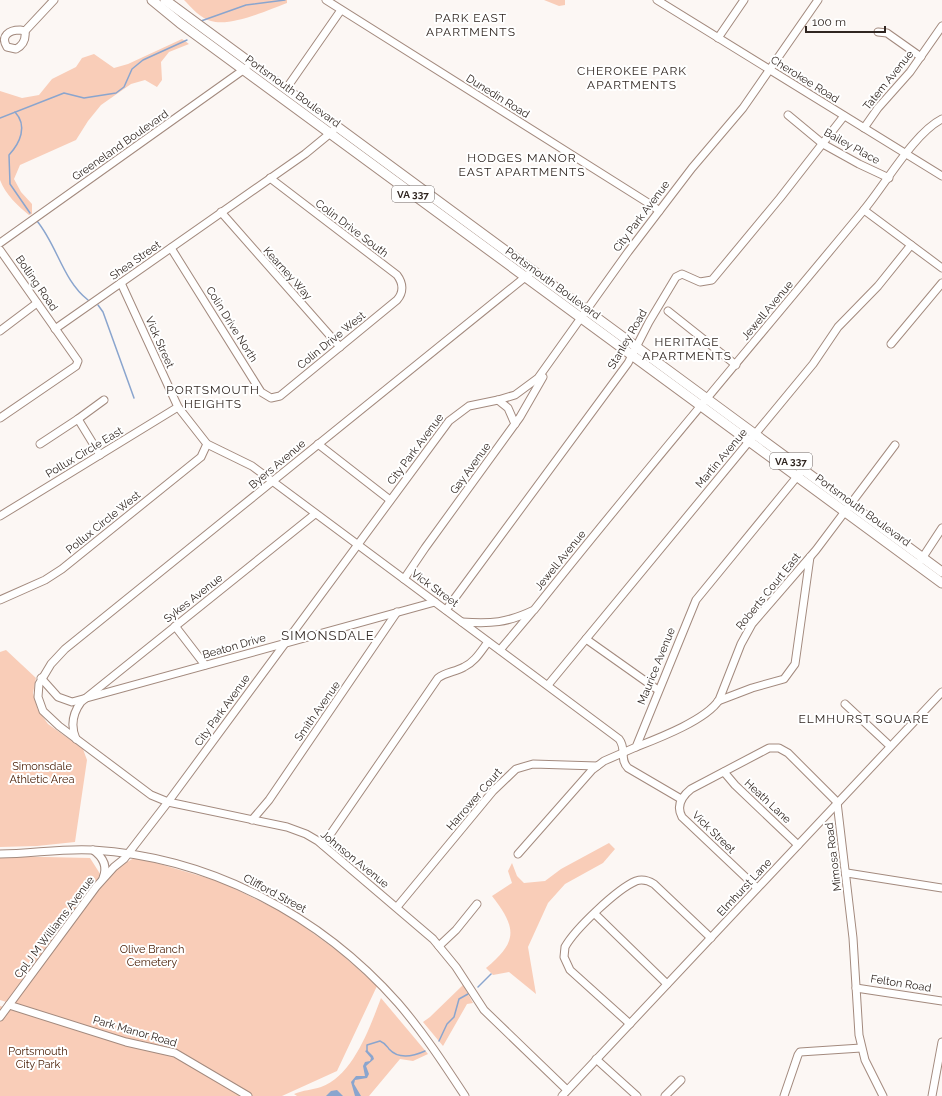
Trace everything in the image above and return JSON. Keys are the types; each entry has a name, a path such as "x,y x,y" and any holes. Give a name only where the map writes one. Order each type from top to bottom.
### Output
{"main road":[{"name":"Portsmouth Boulevard","path":"152,0 248,67 848,508 921,562 942,583"},
{"name":"Portsmouth Boulevard","path":"166,0 248,67 286,90 333,130"},
{"name":"Portsmouth Boulevard","path":"921,562 942,572"}],"street":[{"path":"25,31 54,0"},
{"name":"Dunedin Road","path":"326,0 659,211"},
{"name":"Cherokee Road","path":"657,0 669,3 718,38 942,176"},
{"path":"718,38 744,0"},
{"name":"City Park Avenue","path":"129,854 390,500 455,415 476,403 498,400 524,390 548,367 608,279 697,162 743,108 818,0"},
{"path":"286,90 341,10"},
{"name":"Tatem Avenue","path":"864,128 878,108 921,57 942,26"},
{"path":"878,32 887,33 921,57"},
{"name":"Greeneland Boulevard","path":"0,243 248,67"},
{"name":"Bailey Place","path":"788,115 823,144 859,164 889,178"},
{"name":"Stanley Road","path":"446,610 628,363 676,278 682,274 700,282 712,280 844,116"},
{"name":"Jewell Avenue","path":"500,650 864,210 924,131 942,119"},
{"name":"Shea Street","path":"55,329 308,152 333,130"},
{"name":"Colin Drive South","path":"270,178 397,275 402,283 402,288 401,294 395,302"},
{"path":"864,210 942,268"},
{"name":"Kearney Way","path":"221,212 340,347"},
{"name":"Martin Avenue","path":"548,685 813,364 838,327 878,286 911,245"},
{"name":"Colin Drive North","path":"171,248 261,392 271,398 281,394"},
{"name":"Bolling Road","path":"0,250 55,329"},
{"name":"Byers Avenue","path":"41,678 51,664 65,649 529,274"},
{"path":"891,344 942,282"},
{"name":"Vick Street","path":"121,283 178,407 207,444 242,460 273,482 620,739 623,744 624,764 628,768 681,799 679,809 682,817 757,888"},
{"name":"Colin Drive West","path":"281,394 395,302"},
{"path":"0,331 37,303"},
{"path":"668,311 736,365"},
{"path":"0,418 78,364 78,359 55,329"},
{"name":"Gay Avenue","path":"404,579 515,424 536,391 548,367"},
{"path":"40,444 104,400"},
{"path":"498,400 512,413 515,424"},
{"name":"Pollux Circle East","path":"1,514 178,407"},
{"path":"78,419 100,455"},
{"name":"Pollux Circle West","path":"0,600 45,580 62,569 201,457 207,444"},
{"path":"318,444 390,500"},
{"name":"Roberts Court East","path":"636,746 655,740 704,715 718,701 746,634 783,587 810,557 895,445"},
{"name":"Maurice Avenue","path":"636,746 696,600 800,473"},
{"name":"Sykes Avenue","path":"84,699 315,514"},
{"path":"921,562 942,528"},
{"path":"718,701 752,688 777,682 784,679 792,670 795,664 810,557"},
{"name":"Beaton Drive","path":"41,678 61,700 72,702 435,602"},
{"name":"Jewell Avenue","path":"462,622 498,623 518,618 534,610"},
{"name":"Smith Avenue","path":"252,820 269,800 397,612"},
{"path":"175,626 205,665"},
{"path":"586,639 658,690"},
{"path":"323,845 438,678 472,662 488,642"},
{"name":"Johnson Avenue","path":"41,678 38,697 43,711 76,739 143,790 168,802 297,830 323,845 397,907 439,946 484,1010 564,1093"},
{"name":"Elmhurst Lane","path":"564,1093 942,692"},
{"path":"76,739 73,730 73,718 77,707 84,699"},
{"path":"845,704 890,746"},
{"path":"518,854 597,766 636,746"},
{"path":"681,799 691,789 769,748 779,748 788,753 813,776 835,798 838,804"},
{"name":"Harrower Court","path":"397,907 493,791 516,768 533,764 597,766"},
{"name":"Heath Lane","path":"724,772 735,785 798,845"},
{"name":"Mimosa Road","path":"838,804 847,873 861,1048 868,1068 883,1096"},
{"path":"92,850 100,856 105,865 102,880"},
{"name":"Clifford Street","path":"0,854 92,850 129,854 164,860 223,879 254,892 305,921 340,947 382,985 414,1022 465,1096"},
{"name":"Cpl J M Williams Avenue","path":"0,1017 102,880 129,854"},
{"path":"847,873 942,888"},
{"path":"630,1024 570,970 565,962 563,951 568,941 595,914 635,882 646,880 654,884 711,938"},
{"path":"439,946 456,930 477,904"},
{"path":"595,914 667,984"},
{"name":"Felton Road","path":"856,988 942,1001"},
{"name":"Park Manor Road","path":"8,1005 126,1042 175,1053 248,1096"},
{"path":"932,1096 942,1042"},
{"path":"784,1096 800,1052 861,1048"},
{"path":"596,1059 637,1096"},
{"path":"665,1096 680,1080"}],"green space":[{"path":"184,0 287,0 287,3 239,20 219,22 207,20"},
{"path":"544,0 565,0 565,5 559,6"},
{"path":"182,39 189,44 169,52 161,62 162,80 157,87 145,80 131,84 101,105 88,121 76,140 20,165 14,179 21,192 32,204 32,214 29,215 16,203 5,190 0,180 0,91 22,98 39,95 52,79 76,67 82,58 94,54 114,68 128,64"},
{"name":"Simonsdale Athletic Area","path":"6,650 36,678 33,693 38,710 48,724 83,749 87,760 75,842 37,846 0,847 0,652"},
{"path":"609,843 615,849 603,863 565,884 548,903 528,947 536,994 509,972 493,975 486,968 504,950 509,942 510,926 500,907 492,896 512,883 508,871 512,863 517,876 524,883 545,881 561,869"},
{"name":"Olive Branch Cemetery","path":"0,856 90,858 104,880 110,872 134,858 146,860 221,882 288,915 339,952 377,986 337,1071 282,1096 249,1096 167,1047 136,1043 0,1000"},
{"path":"463,985 473,1003 467,1004 443,1046 423,1022"},
{"path":"381,998 428,1054 413,1061 400,1059 369,1096 297,1096 294,1094 321,1087 342,1073 351,1062 366,1036"},
{"name":"Portsmouth City Park","path":"0,1006 132,1045 158,1050 190,1064 240,1096 0,1096"}],"water":[{"path":"367,1050 374,1059 366,1066 369,1074 367,1078 355,1080 354,1084 361,1096 355,1096 351,1082 356,1076 365,1076 363,1066 365,1062 370,1061 371,1058 365,1051"},
{"path":"337,1090 343,1096 326,1096 331,1091"}],"waterway":[{"path":"201,21 246,5 285,0"},
{"path":"0,118 64,93 84,98 116,93 124,87 132,69 143,60 187,40"},
{"path":"15,112 19,117 22,129 19,140 9,155 10,184 30,213"},
{"path":"37,221 50,241 72,283 88,300"},
{"path":"98,305 103,312 134,398"},
{"path":"478,987 491,974"},
{"path":"439,1041 447,1024 454,1017 459,999 468,994"},
{"path":"367,1051 367,1045 380,1041 397,1055 407,1056 425,1051"}],"district":[{"name":"PARK EAST APARTMENTS","path":"471,25"},
{"name":"CHEROKEE PARK APARTMENTS","path":"632,78"},
{"name":"HODGES MANOR EAST APARTMENTS","path":"522,165"},
{"name":"HERITAGE APARTMENTS","path":"687,349"},
{"name":"PORTSMOUTH HEIGHTS","path":"213,397"},
{"name":"SIMONSDALE","path":"328,635"},
{"name":"ELMHURST SQUARE","path":"864,719"}]}
